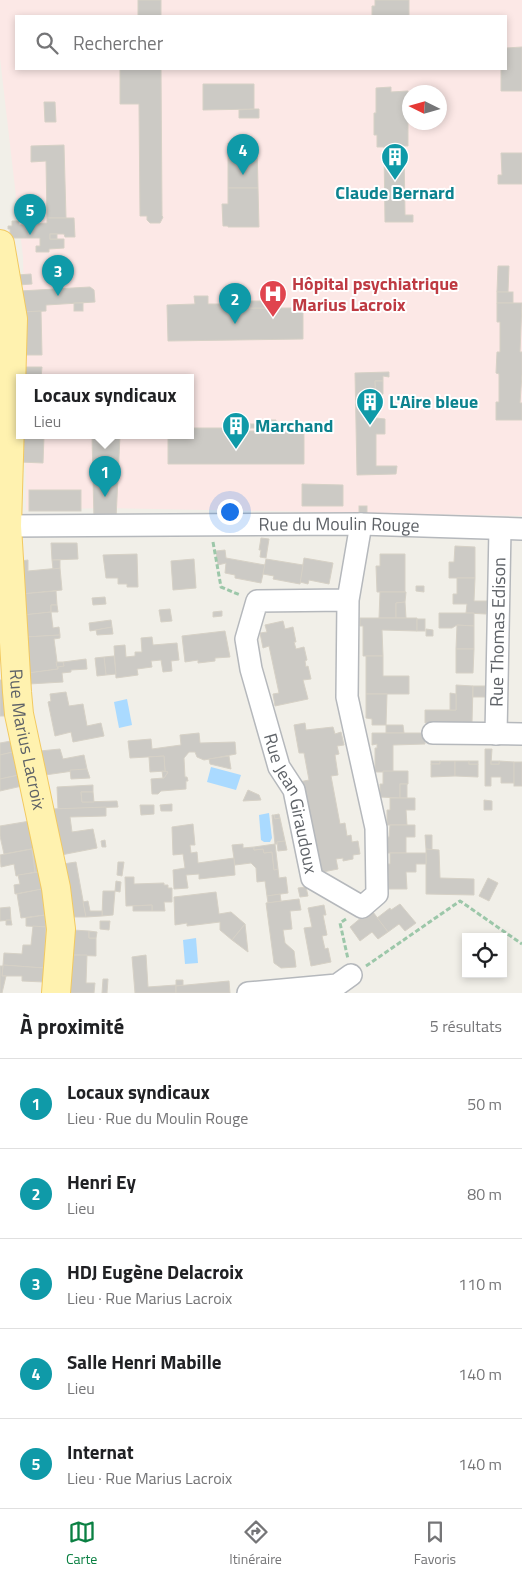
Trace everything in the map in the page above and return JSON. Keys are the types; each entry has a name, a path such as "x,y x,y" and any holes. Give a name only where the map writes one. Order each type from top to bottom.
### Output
{"main road":[{"name":"Rue Marius Lacroix","path":"0,244 13,320 7,526 19,714 56,888 61,929 56,993"}],"street":[{"name":"Rue du Moulin Rouge","path":"7,526 362,524 522,529"},
{"path":"362,524 348,600 347,697 376,828 377,894 362,907"},
{"name":"Rue Thomas Edison","path":"496,734 500,529"},
{"path":"257,601 348,600"},
{"name":"Rue Jean Giraudoux","path":"257,601 246,639 251,669 279,766 294,790 312,878 362,907"},
{"path":"433,733 522,734"},
{"path":"248,993 337,985 352,975"}],"path":[{"path":"210,526 221,587 257,601"},
{"path":"362,907 340,923 352,975 460,901 522,944"}],"shaded area":[{"name":"Hôpital psychiatrique Marius Lacroix","path":"0,0 522,0 522,516 104,508 26,510 25,439 194,439 194,374 25,374 23,257 0,58"}],"water":[{"path":"127,699 132,725 119,728 114,702"},
{"path":"211,767 241,775 236,790 207,782"},
{"path":"269,813 272,838 270,842 264,842 261,840 259,815"},
{"path":"196,938 198,963 185,964 183,940"}],"building":[{"path":"138,0 161,0 161,15 138,15"},
{"path":"375,0 409,0 409,15 372,15 372,6 375,6"},
{"path":"522,47 522,91 501,91 501,70 507,70 507,48"},
{"path":"120,70 161,70 163,217 160,223 150,223 147,220 147,216 140,216 139,104 120,104"},
{"path":"203,84 254,84 254,109 203,110"},
{"name":"Claude Bernard","path":"391,87 391,92 402,91 402,130 408,130 408,146 404,146 405,215 413,215 413,222 385,222 384,147 377,147 377,135 374,135 376,88"},
{"path":"44,102 55,102 56,122 45,122"},
{"path":"259,109 259,118 239,118 239,110"},
{"path":"228,143 257,143 258,188 228,188"},
{"path":"64,145 66,218 47,218 46,161 31,162 31,146"},
{"path":"501,153 522,153 522,184 498,184 498,175 502,175"},
{"path":"228,188 258,188 259,227 223,226 222,204 228,204"},
{"path":"47,218 74,218 75,237 65,237 64,234 50,234 50,239 64,239 64,248 49,249 49,252 36,252 36,246 40,246 40,238 10,238 8,226 12,226 12,221 19,221 19,225 47,223"},
{"path":"50,234 57,234 57,239 50,239"},
{"path":"498,266 509,266 508,292 497,292"},
{"path":"31,274 32,284 18,285 17,275"},
{"path":"90,287 94,290 95,302 46,305 46,311 22,312 20,291"},
{"path":"497,292 513,292 513,303 497,303"},
{"path":"194,296 208,296 208,304 249,304 249,308 303,308 303,339 168,341 167,305 195,304"},
{"path":"249,301 267,301 268,308 249,308"},
{"path":"74,303 83,303 83,311 74,311"},
{"path":"497,303 522,303 520,403 522,403 522,420 496,420 496,402 499,402 499,374 496,373 497,352 500,352 500,322 497,322"},
{"path":"41,311 42,355 22,355 22,312"},
{"path":"22,367 42,367 41,374 22,374"},
{"name":"L'Aire bleue","path":"389,372 389,377 383,376 383,381 375,381 376,418 385,419 385,434 376,434 376,466 397,466 396,474 357,475 355,373"},
{"path":"375,381 383,381 383,394 381,396 376,396"},
{"name":"Marchand","path":"271,420 276,420 276,432 304,432 304,464 168,464 168,439 194,439 194,428 248,428 249,431 271,431"},
{"path":"249,424 271,424 271,431 258,431 257,428 248,428"},
{"path":"20,439 44,439 43,463 20,462"},
{"path":"92,439 120,439 116,519 94,520"},
{"path":"302,484 343,485 343,506 302,506"},
{"path":"29,490 81,490 81,511 29,511"},
{"path":"359,506 367,506 367,519 359,519"},
{"path":"261,538 269,539 266,558 260,557"},
{"path":"51,543 77,543 78,559 52,560"},
{"path":"455,546 475,547 475,578 449,578 449,562 454,562"},
{"path":"225,550 226,558 265,565 261,583 235,578 235,575 225,573 226,563 218,565 216,551"},
{"path":"137,554 138,587 127,587 127,584 118,584 118,578 106,578 103,555"},
{"path":"380,554 405,554 405,592 377,592 376,566 380,566"},
{"path":"304,558 333,563 329,584 309,580 308,584 300,582"},
{"path":"194,559 196,588 173,590 171,561"},
{"path":"266,559 303,565 300,584 273,579 274,576 263,574"},
{"path":"28,560 28,571 60,568 62,590 21,594 20,561"},
{"path":"52,560 60,560 60,568 53,569"},
{"path":"457,578 475,578 474,601 487,601 486,614 466,613 467,604 453,604 453,594 457,594"},
{"path":"416,586 424,586 424,592 416,591"},
{"path":"56,591 57,605 51,605 51,612 23,615 21,594"},
{"path":"380,592 406,592 405,602 396,603 396,618 379,618"},
{"path":"105,597 106,604 93,605 92,598"},
{"path":"405,602 406,618 396,618 396,603"},
{"path":"51,605 57,605 58,612 51,612"},
{"path":"170,609 172,621 161,622 159,610"},
{"path":"222,611 222,616 213,617 213,612"},
{"path":"51,612 53,628 59,627 60,635 25,637 23,615"},
{"path":"439,613 474,613 474,626 457,625 452,628 439,628"},
{"path":"360,618 417,618 417,631 382,630 383,656 363,656 363,626 360,626"},
{"path":"417,619 425,619 425,631 417,631"},
{"path":"111,620 112,627 90,631 89,623"},
{"path":"283,621 285,629 293,627 296,649 304,647 307,660 305,661 306,667 308,666 311,679 303,680 308,699 275,706 273,694 279,693 269,646 263,648 260,633 267,632 265,625"},
{"path":"457,625 474,626 474,649 456,649"},
{"path":"112,627 113,634 97,635 96,630"},
{"path":"426,629 433,630 433,636 426,636"},
{"path":"225,631 230,657 215,658 215,661 198,663 198,660 185,662 182,636"},
{"path":"60,635 60,638 54,639 58,669 28,673 25,637"},
{"path":"152,637 153,645 177,643 179,660 171,661 172,671 163,672 161,660 151,661 152,667 137,669 138,675 116,678 114,646 125,645 126,657 135,656 135,652 142,652 141,638"},
{"path":"456,649 474,649 473,673 456,673"},
{"path":"114,656 116,674 106,675 104,657"},
{"path":"366,656 383,656 383,676 409,676 409,694 366,694"},
{"path":"104,657 106,675 97,676 95,658"},
{"path":"86,659 87,669 71,670 71,672 62,673 63,682 29,684 28,673 58,669 58,666 64,666 63,662"},
{"path":"56,662 63,662 64,666 57,667"},
{"path":"0,680 4,680 6,716 0,716"},
{"path":"456,685 473,686 472,723 425,723 425,710 456,710"},
{"path":"473,686 485,686 485,697 473,697"},
{"path":"66,692 69,706 83,704 87,726 101,723 104,736 73,742 71,732 55,736 48,702 51,701 50,694"},
{"path":"450,693 456,694 456,710 450,710"},
{"path":"366,694 387,694 386,725 372,725 372,719 366,718"},
{"path":"305,723 306,730 333,727 335,734 341,732 344,745 337,746 339,754 335,755 338,775 331,776 340,824 345,823 347,836 351,835 352,842 358,841 360,854 353,855 353,859 343,861 343,858 336,859 338,869 318,873 299,782 309,780 304,753 299,753 294,725"},
{"path":"386,725 403,725 404,733 386,733"},
{"path":"199,733 200,743 235,742 236,754 204,760 197,757 195,752 189,752 184,758 185,777 187,777 188,781 186,781 186,789 161,791 158,794 152,794 151,779 164,778 168,772 165,771 164,756 130,758 128,741 151,739 152,749 181,745 180,735"},
{"path":"372,733 425,733 425,744 393,745 393,772 375,772 375,748 377,748 377,744 372,745"},
{"path":"11,741 13,752 0,755 0,743"},
{"path":"60,749 63,759 84,755 87,769 45,775 40,751"},
{"path":"485,749 492,749 491,764 499,764 499,761 514,762 514,783 501,783 501,777 491,777 491,786 485,786"},
{"path":"13,752 19,775 0,779 0,755"},
{"path":"164,756 165,771 150,772 149,757"},
{"path":"229,756 231,769 210,764 209,759"},
{"path":"431,761 440,761 440,764 431,764"},
{"path":"440,761 455,761 455,776 431,777 431,764 440,764"},
{"path":"455,761 469,761 469,764 478,764 478,777 455,776"},
{"path":"469,761 478,761 478,764 469,764"},
{"path":"491,761 499,761 499,764 491,764"},
{"path":"514,762 522,762 522,786 514,786"},
{"path":"87,769 90,778 71,779 70,770"},
{"path":"162,771 168,772 164,778 163,778"},
{"path":"383,771 408,771 408,784 400,784 400,798 380,797"},
{"path":"19,775 22,786 0,791 0,779"},
{"path":"400,784 407,784 407,798 400,798"},
{"path":"93,785 93,792 81,792 82,802 117,801 118,807 58,809 57,787"},
{"path":"248,790 259,795 261,800 243,801"},
{"path":"81,792 93,792 94,802 82,802"},
{"path":"390,798 415,798 415,810 406,810 407,825 387,825 387,810 390,810"},
{"path":"484,800 492,801 492,810 484,810"},
{"path":"172,804 172,811 161,811 160,805"},
{"path":"140,805 154,805 154,814 141,815"},
{"path":"106,807 106,816 70,817 72,832 93,829 97,848 61,855 52,809"},
{"path":"279,814 280,818 275,819 274,815"},
{"path":"272,815 274,815 275,819 280,818 285,841 277,842 277,844 275,844"},
{"path":"30,821 36,848 4,854 0,826"},
{"path":"193,824 195,845 190,845 191,853 197,852 198,863 234,858 235,875 199,879 199,874 186,875 188,888 174,889 173,870 185,868 183,854 173,855 172,827"},
{"path":"390,825 415,825 415,837 406,837 406,853 387,853 387,837 389,837"},
{"path":"425,835 432,835 432,850 426,849"},
{"path":"105,840 106,847 102,847 101,841"},
{"path":"285,841 287,850 278,851 277,842"},
{"path":"243,844 243,848 254,847 254,850 263,849 264,853 272,852 274,870 278,869 279,878 286,877 288,893 267,896 265,881 257,882 256,868 251,863 235,865 232,845"},
{"path":"275,844 278,869 274,870 272,852 264,853 263,849 254,850 254,847"},
{"path":"36,848 39,872 35,872 32,849"},
{"path":"32,849 35,872 16,876 14,864 1,867 0,855"},
{"path":"426,849 439,850 440,878 474,879 474,895 426,894"},
{"path":"390,853 426,853 426,864 416,864 416,872 406,872 407,889 387,889 387,864 390,864"},
{"path":"76,862 86,917 73,917 63,864"},
{"path":"118,862 124,862 122,876 117,875"},
{"path":"39,872 42,889 15,894 14,885 20,884 18,875"},
{"path":"125,877 134,877 134,884 164,883 164,885 168,885 168,888 172,888 172,902 164,902 165,911 152,911 152,905 126,906"},
{"path":"488,878 498,883 489,901 479,896"},
{"path":"116,881 121,882 120,892 115,891"},
{"path":"306,887 308,896 300,897 298,888"},
{"path":"42,889 45,915 21,918 17,894"},
{"path":"103,891 115,891 113,915 102,916"},
{"path":"216,892 219,914 231,912 245,924 232,940 220,930 220,922 187,926 187,923 175,925 174,897"},
{"path":"280,894 281,901 268,903 267,896"},
{"path":"299,899 301,910 290,911 292,929 283,930 285,943 294,951 296,967 281,968 274,963 266,903"},
{"path":"88,901 90,911 102,911 102,916 86,917 83,902"},
{"path":"400,904 416,923 405,931 399,924 388,932 377,918 390,908 391,910"},
{"path":"152,905 152,911 133,911 133,906"},
{"path":"324,905 326,915 323,915 327,935 322,936 325,949 328,948 331,962 311,966 304,928 312,927 308,908"},
{"path":"10,907 11,920 0,921 0,908"},
{"path":"373,912 388,932 378,939 372,932 360,941 350,927 362,917 364,919"},
{"path":"45,915 46,927 26,926 26,918"},
{"path":"6,920 11,920 12,925 6,925"},
{"path":"100,921 110,921 109,930 100,929"},
{"path":"245,924 248,952 232,940"},
{"path":"33,926 46,927 44,968 3,965 4,953 22,954 23,945 31,945"},
{"path":"73,930 89,931 89,938 96,938 96,956 71,955"},
{"path":"89,931 97,932 96,938 89,938"},
{"path":"71,955 87,955 86,983 95,983 94,993 70,993"},
{"path":"146,955 148,987 176,985 176,993 135,993 132,957"},
{"path":"3,965 44,968 44,982 22,981 22,976 2,976"},
{"path":"0,966 3,966 2,976 6,976 2,993 0,993"},
{"path":"103,979 108,979 107,993 102,993"},
{"path":"176,980 183,980 183,985 176,986"},
{"path":"229,981 230,993 176,993 176,986"}],"place":[{"name":"Salle Henri Mabille","path":"243,175"},
{"name":"Claude Bernard","path":"395,181"},
{"name":"Internat","path":"30,235"},
{"name":"HDJ Eugène Delacroix","path":"58,296"},
{"name":"Hôpital psychiatrique Marius Lacroix","path":"273,318"},
{"name":"Henri Ey","path":"235,324"},
{"name":"L'Aire bleue","path":"370,426"},
{"name":"Marchand","path":"236,450"},
{"name":"Locaux syndicaux","path":"105,497"}]}
